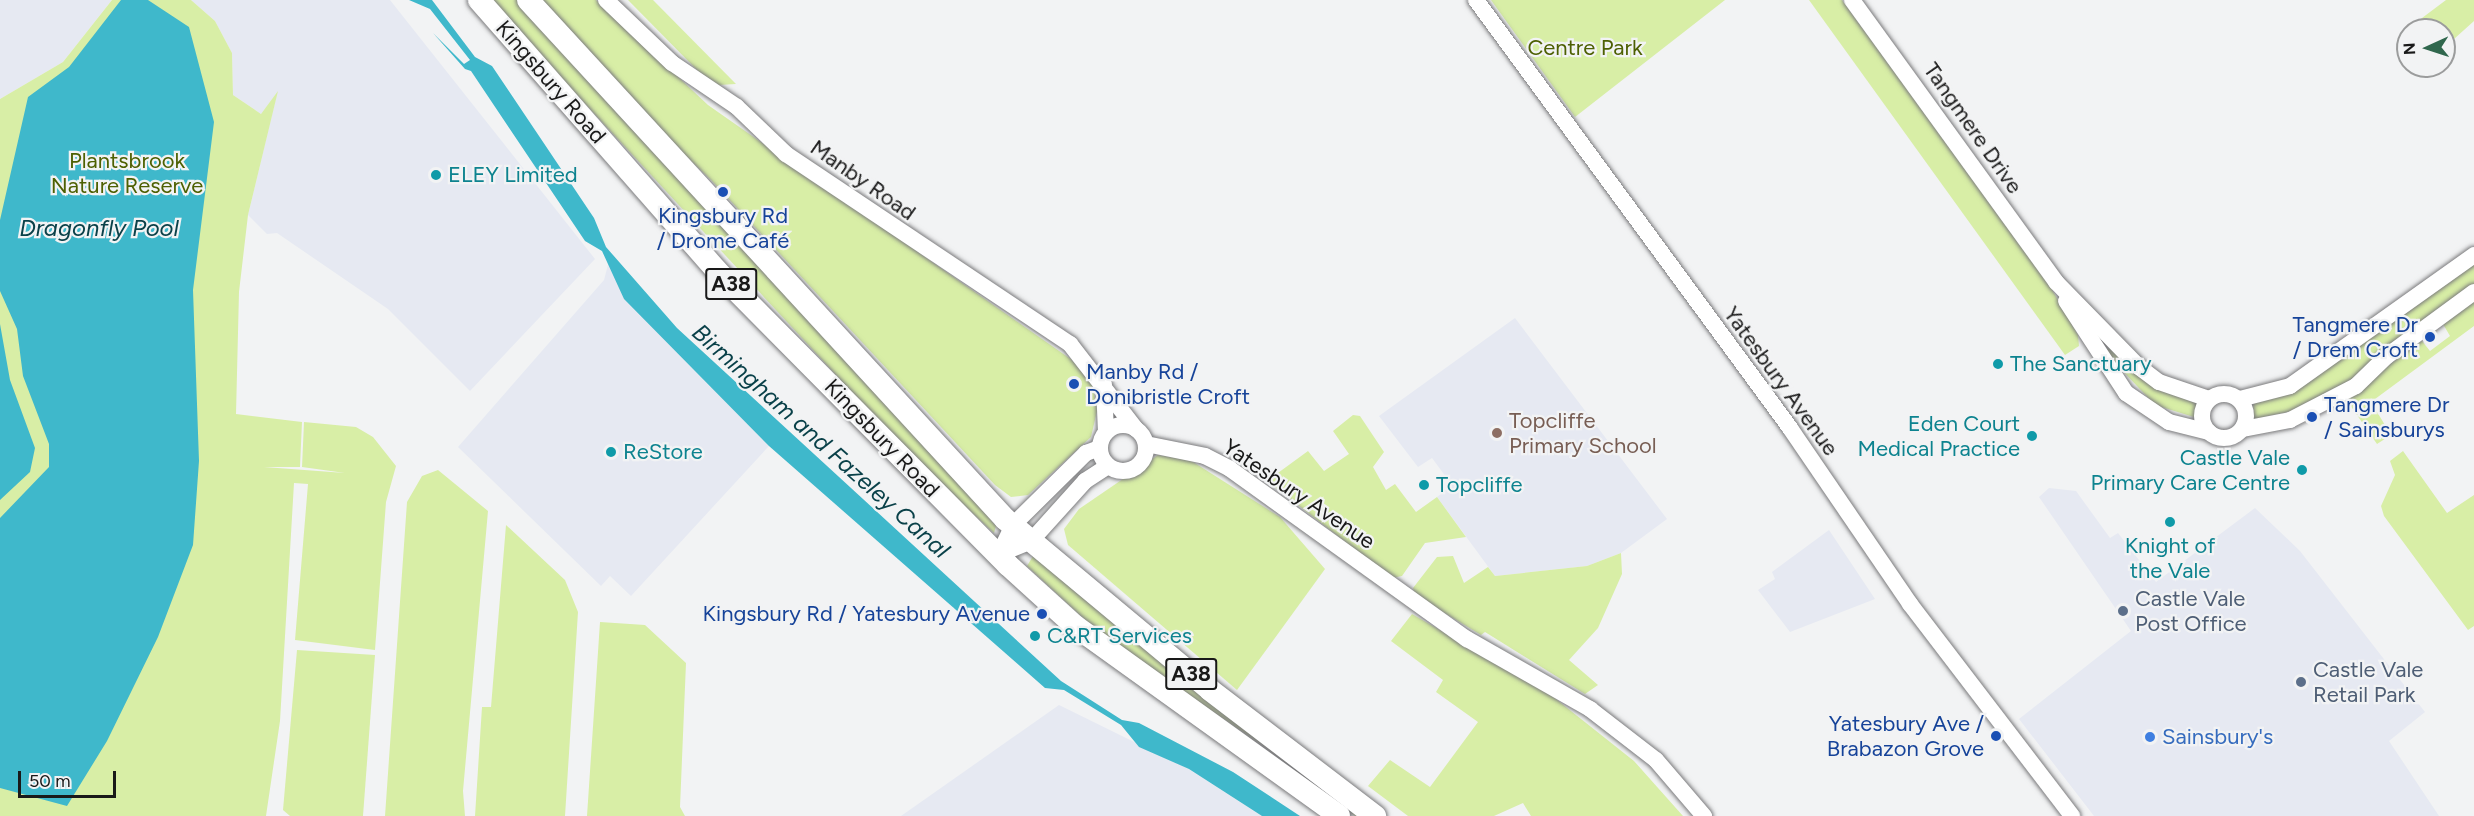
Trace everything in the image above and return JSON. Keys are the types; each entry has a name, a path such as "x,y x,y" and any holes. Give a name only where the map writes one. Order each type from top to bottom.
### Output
{"highway":[{"name":"Kingsbury Road","path":"479,0 716,270 979,538 1004,558 1075,626 1340,816"},
{"name":"Kingsbury Road","path":"528,0 1009,522 1210,690 1375,816"},
{"path":"979,538 997,536 1009,522"}],"street":[{"name":"Manby Road","path":"606,0 672,63 736,107 786,154 1061,337 1104,384 1136,429"},
{"name":"Yatesbury Avenue","path":"1476,0 1790,428 1910,604 2072,816"},
{"name":"Tangmere Drive","path":"1852,0 2056,282 2139,367 2159,382 2209,399"},
{"path":"2240,399 2290,386 2474,255"},
{"name":"Tangmere Drive","path":"2056,282 2083,335 2126,393 2169,422 2209,432"},
{"path":"2243,429 2246,410 2240,399 2228,393 2209,399 2202,412 2209,432 2226,438 2243,429 2290,420 2356,386 2387,356 2474,292"},
{"path":"1104,384 1106,432 1100,448 1108,466"},
{"path":"1004,558 1030,541 1085,481 1108,466 1135,469 1144,458 1146,444 1136,429 1124,425 1106,432"},
{"name":"Yatesbury Avenue","path":"1146,444 1205,456 1230,469 1467,639 1590,709 1656,760 1704,816"},
{"path":"1004,558 1009,522 1086,453 1100,448"}],"shaded area":[{"path":"0,0 112,0 63,62 0,99"},
{"path":"191,0 390,0 595,259 470,391 388,309 277,233 267,234 248,215 277,94 261,114 233,95 232,53 215,21"},
{"name":"ReStore","path":"609,261 624,299 769,446 631,596 610,576 601,586 458,447 604,280"},
{"name":"Topcliffe Primary School","path":"1515,318 1667,519 1621,553 1587,566 1495,576 1437,497 1452,485 1432,458 1418,467 1379,416"},
{"path":"2049,488 2076,491 2110,538 2118,533 2156,582 2255,508 2300,551 2425,712 2389,741 2439,816 2094,816 2019,719 2131,631 2039,497"},
{"path":"1829,530 1875,599 1790,632 1758,590 1775,579 1772,572"},
{"path":"1059,705 1189,769 1262,816 901,816"}],"green space":[{"name":"Plantsbrook Nature Reserve","path":"112,0 191,0 215,21 232,53 233,95 261,114 278,91 248,215 239,292 236,414 302,422 300,467 264,467 345,473 302,467 304,422 356,427 373,437 396,466 386,502 375,650 295,640 308,484 294,483 280,721 266,816 0,816 0,99 63,62"},
{"path":"489,0 518,0 890,402 996,526 994,533 912,457"},
{"path":"542,0 596,0 708,105 1072,360 1093,385 1097,411 1091,437 1028,495 1011,497 995,485 711,180 627,99"},
{"path":"628,0 653,0 736,84 719,85 699,72"},
{"name":"Centre Park","path":"1491,0 1725,0 1575,117"},
{"path":"1809,0 1842,0 2043,274 2078,335 2079,346 2065,355"},
{"path":"2446,0 2474,0 2474,21 2456,37 2456,18 2422,18"},
{"path":"2474,260 2474,285 2357,377 2293,411 2254,419 2253,400 2276,395"},
{"path":"2474,299 2474,326 2371,402 2391,435 2377,444 2348,402 2349,394 2422,341 2430,351 2450,336 2443,324"},
{"path":"2101,348 2112,349 2202,401 2197,418 2155,405"},
{"path":"1353,415 1360,416 1384,452 1373,467 1386,490 1395,484 1416,512 1437,497 1466,537 1425,543 1402,576 1392,578 1267,481 1308,451 1324,471 1349,454 1333,431"},
{"path":"2403,451 2447,513 2474,495 2474,626 2468,630 2384,516 2381,506 2395,475 2390,461"},
{"path":"1158,455 1190,460 1280,517 1325,569 1237,690 1068,545 1064,529 1079,509"},
{"path":"438,470 488,511 463,791 465,816 385,816 407,502 422,476"},
{"path":"506,525 565,580 578,612 565,816 475,816 482,707 491,707"},
{"path":"1621,553 1622,574 1598,628 1569,660 1598,685 1585,694 1485,632 1481,635 1415,595 1413,588 1437,557 1453,556 1464,583 1488,567 1495,576 1587,566"},
{"path":"1033,556 1366,816 1355,816 1273,752 1109,642 1027,566"},
{"path":"1412,614 1547,692 1634,761 1683,816 1531,816 1523,803 1494,816 1408,816 1368,786 1390,760 1430,787 1478,722 1436,692 1443,680 1391,641"},
{"path":"600,622 645,625 686,663 680,807 685,816 587,816"},
{"path":"297,650 375,655 363,816 290,816 283,810"}],"water":[{"name":"Dragonfly Pool","path":"121,0 148,0 189,27 214,122 193,290 199,461 193,545 158,637 107,741 67,806 0,788 0,518 49,467 49,444 23,376 17,329 0,291 0,220 28,97 69,67"},
{"path":"409,0 432,0 475,57 492,66 594,218 606,247 677,328 1061,681 1122,720 1139,723 1233,772 1300,816 1262,816 1189,769 1139,747 1121,725 1064,690 1045,688 769,446 624,299 602,251 585,241 471,71 465,69 433,33 464,64 470,60 430,9"},
{"path":"0,324 10,380 35,448 30,472 0,500"}],"place":[{"name":"ELEY Limited","path":"436,175"},
{"name":"Kingsbury Rd / Drome Café","path":"723,192"},
{"name":"Tangmere Dr / Drem Croft","path":"2430,337"},
{"name":"The Sanctuary","path":"1998,364"},
{"name":"Manby Rd / Donibristle Croft","path":"1074,384"},
{"name":"Tangmere Dr / Sainsburys","path":"2312,417"},
{"name":"Topcliffe Primary School","path":"1497,433"},
{"name":"Eden Court Medical Practice","path":"2032,436"},
{"name":"ReStore","path":"611,452"},
{"name":"Castle Vale Primary Care Centre","path":"2302,470"},
{"name":"Topcliffe","path":"1424,485"},
{"name":"Knight of the Vale","path":"2170,522"},
{"name":"Castle Vale Post Office","path":"2123,611"},
{"name":"Kingsbury Rd / Yatesbury Avenue","path":"1042,614"},
{"name":"C&RT Services","path":"1035,636"},
{"name":"Castle Vale Retail Park","path":"2301,682"},
{"name":"Yatesbury Ave / Brabazon Grove","path":"1996,736"},
{"name":"Sainsbury's","path":"2150,737"}],"water label":[{"name":"Birmingham and Fazeley Canal","path":"821,441"}]}
